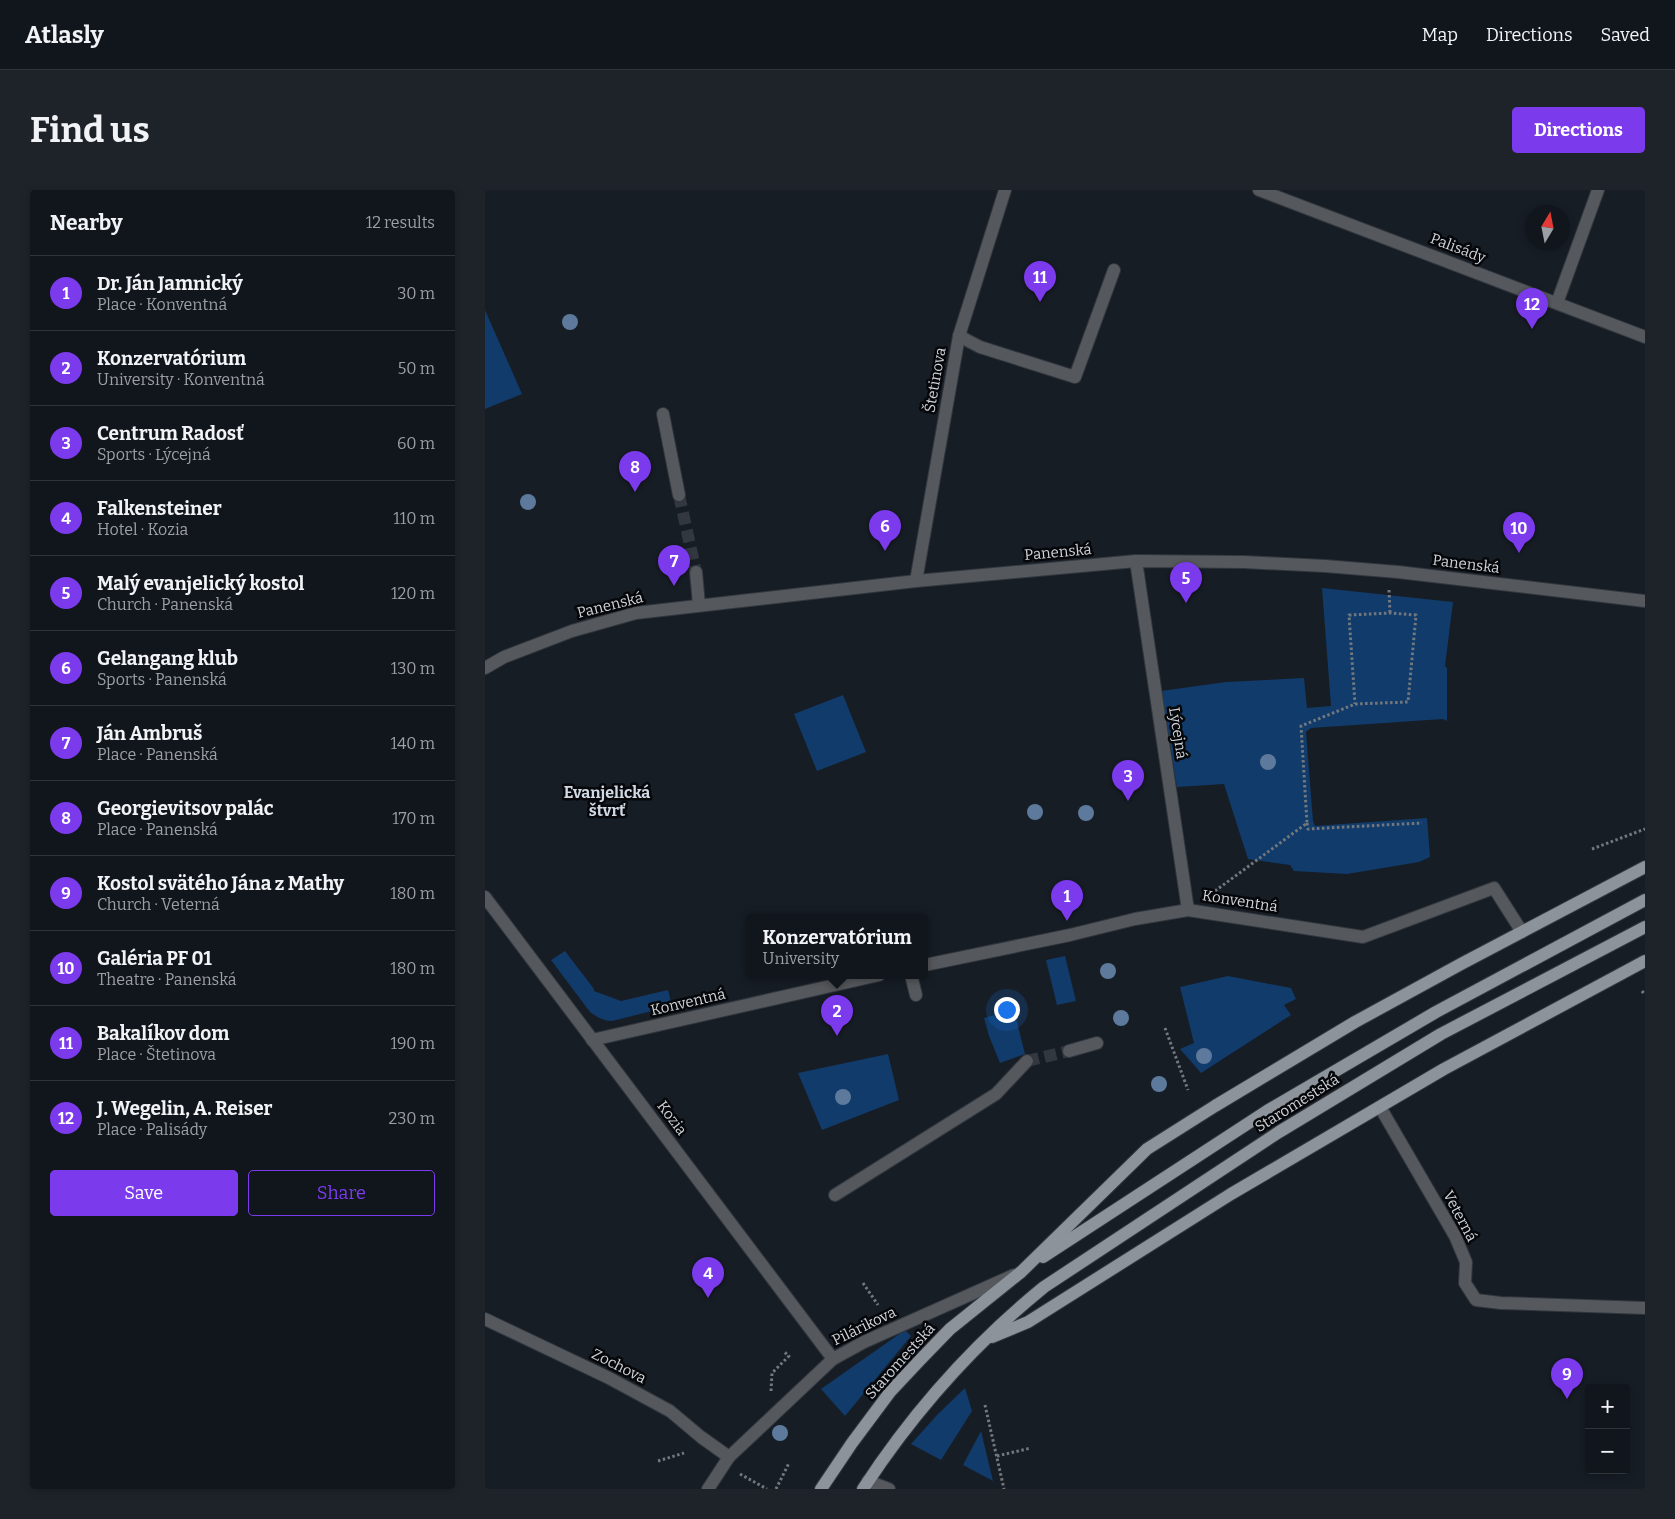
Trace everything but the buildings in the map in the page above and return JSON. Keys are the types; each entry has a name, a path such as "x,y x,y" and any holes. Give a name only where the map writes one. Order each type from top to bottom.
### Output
{"main road":[{"name":"Staromestská","path":"821,1489 890,1392 950,1329 1021,1272 1147,1149 1355,1022 1645,867"},
{"name":"Staromestská","path":"1021,1272 1267,1112 1436,1012 1645,900"},
{"name":"Staromestská","path":"865,1485 929,1400 987,1338 1044,1287 1279,1132 1441,1034 1645,927"},
{"name":"Staromestská","path":"987,1338 1029,1322 1231,1194 1379,1107 1444,1069 1645,961"}],"street":[{"name":"Štetinova","path":"916,581 959,336 1005,190"},
{"name":"Palisády","path":"1259,190 1645,337"},
{"path":"1557,303 1598,190"},
{"path":"959,336 980,347 1075,377 1114,270"},
{"path":"663,414 679,495"},
{"name":"Panenská","path":"485,668 504,657 572,631 636,613 916,581 1136,561 1244,562 1325,566 1398,572 1645,601"},
{"name":"Lýcejná","path":"1136,561 1188,910"},
{"path":"696,572 699,605"},
{"name":"Konventná","path":"928,964 1070,935 1135,919 1188,910 1363,937 1494,888 1522,932"},
{"name":"Kozia","path":"485,897 833,1359"},
{"name":"Konventná","path":"592,1040 861,979"},
{"path":"912,979 916,995"},
{"path":"1069,1051 1097,1043"},
{"path":"835,1195 996,1094 1027,1061"},
{"name":"Veterná","path":"1379,1107 1455,1236 1466,1262 1465,1283 1476,1300 1501,1303 1645,1308"},
{"name":"Pilárikova","path":"708,1489 729,1457 833,1359 864,1342 1021,1272"},
{"name":"Zochova","path":"485,1319 609,1378 670,1411 729,1457"},
{"path":"865,1485 889,1489"}],"path":[{"path":"1389,590 1390,613"},
{"path":"1355,704 1349,615 1390,613 1416,615 1409,702 1355,704 1301,726 1308,829 1422,823"},
{"path":"1188,910 1307,824"},
{"path":"1593,849 1645,829"},
{"path":"1642,991 1645,995"},
{"path":"1165,1028 1188,1090"},
{"path":"863,1283 878,1305"},
{"path":"771,1393 772,1373 789,1356 783,1351"},
{"path":"985,1405 1004,1489"},
{"path":"997,1456 1031,1448"},
{"path":"658,1461 683,1453"},
{"path":"776,1489 789,1463"},
{"path":"740,1474 767,1489"}],"shaded area":[{"path":"485,310 522,394 485,409"},
{"path":"1322,588 1453,602 1445,666 1447,668 1447,721 1443,719 1311,728 1306,732 1313,821 1315,826 1427,818 1430,857 1419,862 1347,874 1294,871 1290,865 1248,859 1224,784 1177,787 1161,691 1226,682 1304,678 1307,708 1331,706"},
{"path":"843,695 866,752 817,771 794,714"},
{"path":"565,951 594,991 621,1001 668,990 672,1006 612,1021 600,1018 590,1012 551,960"},
{"path":"1065,956 1076,1001 1057,1005 1046,960"},
{"path":"1228,976 1291,988 1296,999 1284,1005 1291,1015 1201,1073 1180,1049 1194,1043 1180,987"},
{"path":"1012,1002 1025,1054 1000,1063 984,1018 1010,1011 1008,1003"},
{"path":"888,1054 899,1100 822,1130 798,1073"},
{"path":"905,1330 911,1336 845,1416 821,1389"},
{"path":"965,1388 972,1411 941,1460 911,1444 938,1414"},
{"path":"981,1431 993,1481 963,1465"}],"tunnel":[{"path":"679,495 696,572"},
{"path":"1027,1061 1069,1051"}],"place":[{"name":"Bakalíkov dom","path":"1040,302"},
{"name":"J. Wegelin, A. Reiser","path":"1532,329"},
{"name":"Georgievitsov palác","path":"635,492"},
{"name":"Gelangang klub","path":"885,551"},
{"name":"Galéria PF 01","path":"1519,553"},
{"name":"Ján Ambruš","path":"674,586"},
{"name":"Malý evanjelický kostol","path":"1186,603"},
{"name":"Centrum Radosť","path":"1128,801"},
{"name":"Dr. Ján Jamnický","path":"1067,921"},
{"name":"Konzervatórium","path":"837,1036"},
{"name":"Falkensteiner","path":"708,1298"},
{"name":"Kostol svätého Jána z Mathy","path":"1567,1399"}],"district":[{"name":"Evanjelická štvrť","path":"607,801"}]}
